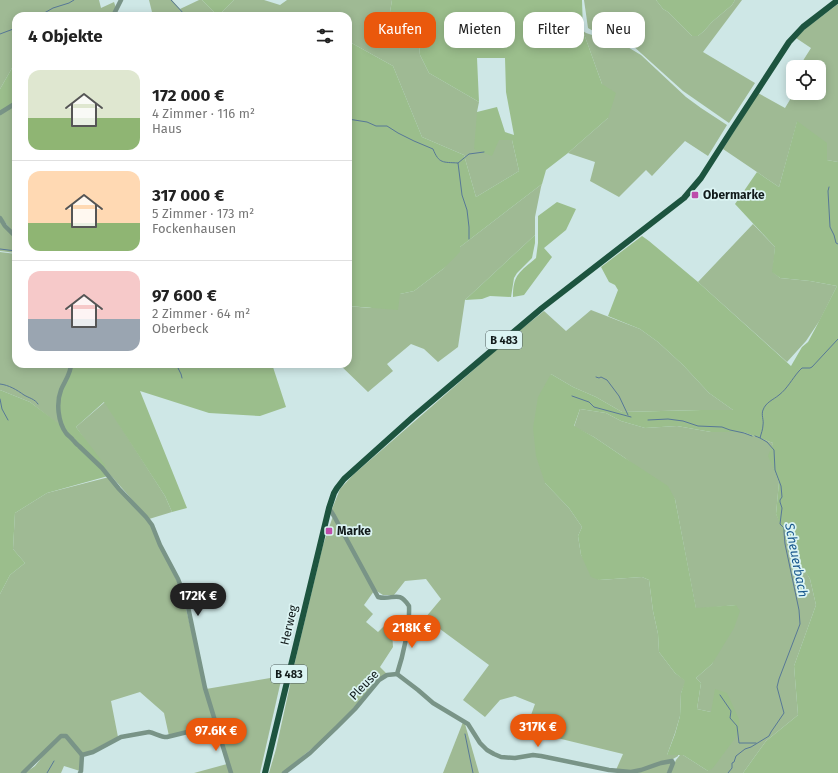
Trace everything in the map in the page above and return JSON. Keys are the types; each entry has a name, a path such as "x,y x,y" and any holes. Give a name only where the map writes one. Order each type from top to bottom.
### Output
{"main road":[{"name":"B 483","path":"329,508 334,493 340,483 413,417 542,308 684,198 701,178 789,42 803,27 838,0"},
{"name":"Herweg","path":"265,773 329,508"}],"street":[{"path":"115,12 121,0"},
{"path":"0,113 12,106"},
{"path":"0,218 12,233"},
{"path":"70,368 58,398 60,417 63,427 67,434 74,440 75,444 100,465 119,489 142,512 152,525 159,543 184,593 205,688 231,773"},
{"name":"Pleuse","path":"284,773 310,753 337,727 355,709 379,680 387,675 397,674 404,649 409,606 404,599 400,597 378,597 329,508"},
{"path":"397,674 433,703 468,724 480,743 487,750 500,757 515,758 533,755 609,770 632,772 672,761 673,763 669,773"},
{"path":"82,755 93,752 121,737 149,732 162,737 167,737 216,725"},
{"path":"23,773 61,736 66,736 82,755 80,773"}],"green space":[{"path":"0,0 99,0 101,8 114,2 116,8 114,12 12,12 12,68 0,89"},
{"path":"149,0 172,0 180,9 202,0 214,12 152,12"},
{"path":"202,0 234,0 222,12 214,12"},
{"path":"234,0 264,0 280,5 287,0 392,0 390,12 364,12 364,48 419,48 420,55 429,73 479,102 477,112 499,140 512,140 519,171 476,197 464,155 422,137 393,66 352,43 352,12 222,12"},
{"path":"392,0 582,0 582,12 523,12 523,48 584,48 584,34 602,84 616,93 608,118 546,170 542,184 460,247 460,252 443,269 414,291 400,294 398,310 352,306 352,43 393,66 422,137 464,155 476,197 519,171 512,140 499,140 492,156 474,149 477,112 497,107 505,132 514,135 506,92 505,58 477,58 479,102 429,73 420,55 419,48 436,48 436,12 390,12"},
{"path":"584,0 656,0 663,9 668,12 692,36 698,36 732,5 735,0 742,0 703,52 755,83 729,123 683,91 635,48 645,48 645,12 592,12 592,30 588,28"},
{"path":"656,0 735,0 732,5 704,31 698,36 692,36 668,12 663,9"},
{"path":"838,4 838,162 827,160 797,122 779,187 723,149 758,93 785,108 790,100 826,100 826,60 803,60 811,48 796,38 805,29"},
{"path":"584,32 592,35 592,48 629,48 641,55 686,97 727,125 708,156 685,141 652,176 646,170 619,197 590,181 595,162 568,153 608,118 602,84"},
{"path":"12,68 12,105 0,112 0,89"},
{"path":"12,106 12,231 0,216 0,114"},
{"path":"797,121 827,143 827,160 838,162 838,773 743,773 766,741 798,715 794,666 816,605 810,579 789,546 776,514 779,482 768,456 773,443 743,432 711,432 677,426 645,428 621,421 606,413 580,409 574,426 594,437 668,486 675,499 696,608 736,605 740,611 734,628 712,664 696,678 701,683 697,709 711,712 715,689 727,693 739,719 739,733 713,768 708,771 683,755 667,755 680,716 681,693 685,681 675,673 659,652 658,634 649,580 642,577 599,580 591,577 581,555 578,536 582,527 569,508 545,483 536,456 533,428 538,397 551,374 622,412 733,410 709,393 683,365 658,342 640,329 608,316 618,290 615,285 609,282 601,267 642,236 698,282 791,366 802,347 808,342 837,286 780,278 772,272 775,247 735,204 757,172 779,187"},
{"path":"542,184 535,217 535,235 465,300 458,347 438,362 424,349 411,344 387,364 393,371 368,392 343,368 352,368 352,306 370,308 400,294 414,291 443,269 460,247"},
{"path":"557,202 576,209 566,230 544,248 552,257 524,295 513,297 514,283 518,274 536,258 538,243 538,216"},
{"path":"0,220 12,234 12,252 0,251"},
{"path":"753,224 775,247 773,272 780,278 837,286 820,320 806,341 787,362 698,282"},
{"path":"535,235 532,258 514,278 511,297 490,296 482,299 465,300"},
{"path":"0,252 12,254 12,368 69,368 62,427 30,402 0,390"},
{"path":"591,310 640,329 658,342 683,365 709,393 733,410 622,412 551,374 545,483 569,508 582,527 578,536 581,555 599,580 642,577 649,580 658,634 659,652 675,673 686,681 681,693 680,716 667,755 678,756 640,770 616,770 623,754 553,737 556,724 531,715 535,704 515,696 500,700 485,717 463,700 489,665 425,618 441,599 426,579 405,581 394,595 383,595 375,590 332,509 340,489 353,475 509,339 544,311 566,331"},
{"path":"71,368 273,368 286,407 260,416 209,413 140,391 187,508 172,512 165,496 104,402 76,427 105,465 108,476 47,493 15,513 13,549 25,563 10,575 0,594 0,390 30,402 62,426 59,399"},
{"path":"105,402 165,496 172,512 149,519 106,470 76,427"},
{"path":"580,409 606,413 621,421 645,428 677,426 711,432 743,432 773,443 769,456 779,482 776,514 810,579 816,605 794,666 798,715 766,741 743,773 670,773 680,755 683,755 708,771 711,712 697,709 701,683 696,678 712,664 736,605 696,609 675,499 625,458 594,437 574,427"},
{"path":"109,477 148,519 182,592 214,725 169,736 164,713 140,692 111,701 118,737 81,756 80,771 64,766 61,773 25,773 35,766 47,751 22,773 0,773 0,594 10,575 25,563 13,549 15,513 47,493"},
{"path":"333,516 374,591 364,605 373,614 366,622 378,632 385,625 392,631 393,647 380,667 387,674 321,741 282,773 269,773 276,749 323,545"},
{"path":"282,676 260,773 232,773 206,689"},
{"path":"463,722 465,724 479,773 443,773"},
{"path":"673,760 667,773 635,773"},
{"path":"227,764 230,773 194,773"}],"waterway":[{"path":"46,12 74,0"},
{"path":"171,0 182,12"},
{"path":"0,34 12,30"},
{"path":"352,120 367,122 376,126 387,126 398,133 433,149 440,160 458,163 462,195 467,210 469,239"},
{"path":"458,163 469,154 484,152"},
{"name":"Scheuerbach","path":"829,187 830,227 836,243 838,244"},
{"path":"0,249 12,250"},
{"name":"Scheuerbach","path":"728,773 732,768 732,763 734,762 736,756 745,749 769,736 784,713 777,687 800,624 799,610 785,544 784,528 780,524 782,508 780,500 782,497 781,486 775,470 774,450 767,442 760,438 763,427 762,412 764,407 770,401 782,393 802,368 812,367 838,339"},
{"path":"178,368 182,378"},
{"path":"596,377 601,377 607,380 619,396 628,415"},
{"path":"0,384 13,388 34,400 38,404"},
{"path":"572,396 589,402 594,407 631,417"},
{"path":"0,399 2,409 8,420"},
{"path":"648,420 668,419 683,421 698,426 722,427 752,436"},
{"name":"Scheuerbach","path":"755,436 760,438"},
{"path":"720,695 731,711 730,718 737,726 739,743 756,743"},
{"path":"465,734 473,773"},
{"path":"47,773 54,761"}],"place":[{"name":"Obermarke","path":"695,195"},
{"name":"Marke","path":"329,531"}]}
